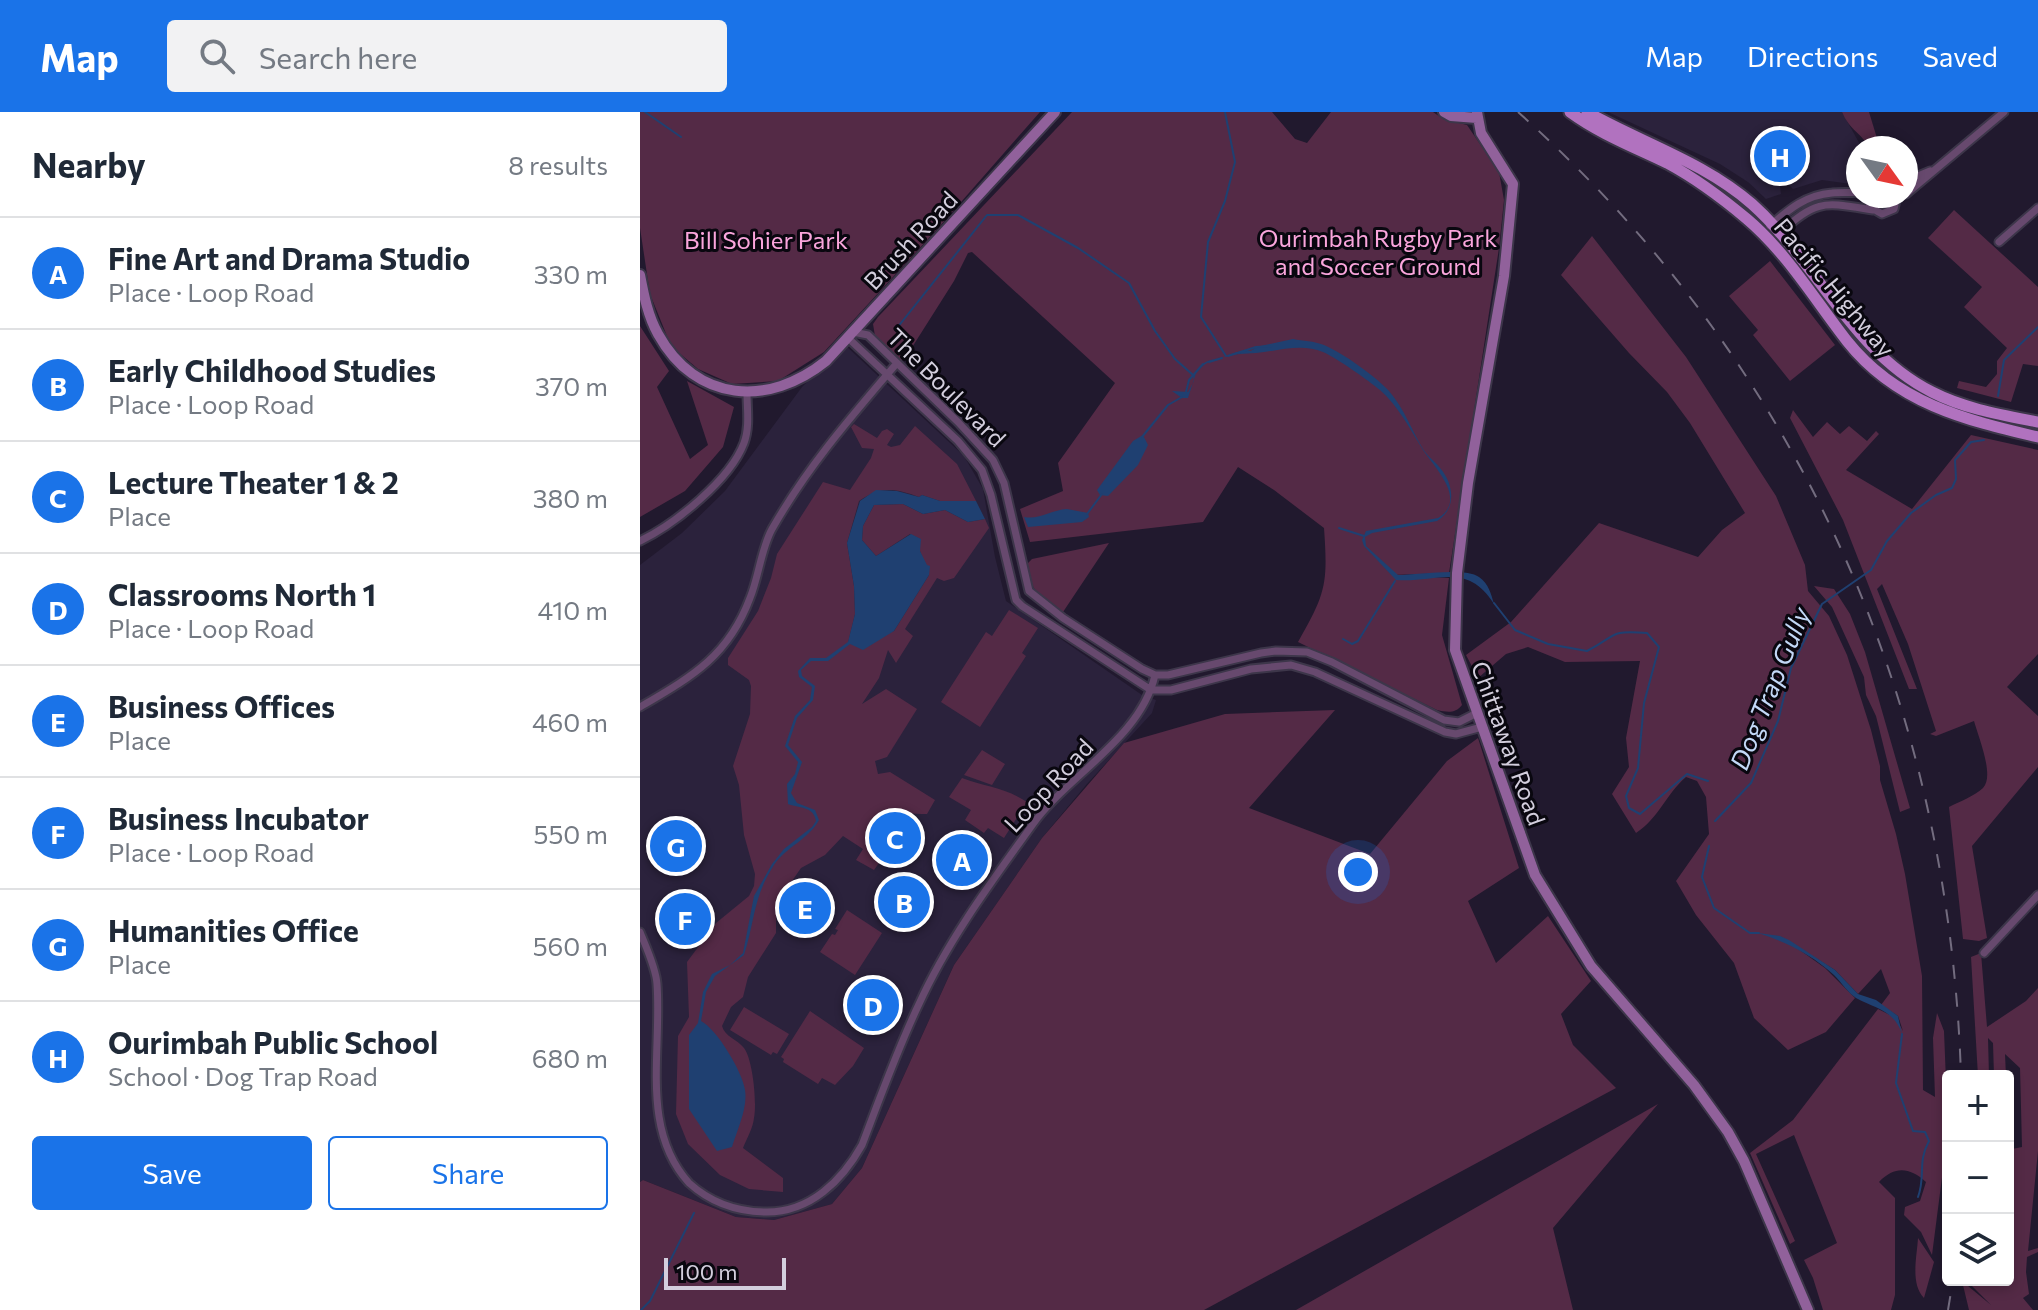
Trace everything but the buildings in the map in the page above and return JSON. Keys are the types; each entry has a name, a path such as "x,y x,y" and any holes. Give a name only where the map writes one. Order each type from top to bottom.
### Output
{"main road":[{"name":"Brush Road","path":"747,393 787,385 810,374 850,335 1055,112"},
{"path":"1444,112 1460,117 1477,115"},
{"name":"Pacific Highway","path":"1570,112 1684,173 1722,199 1766,237 1848,342 1890,383 1940,411 2038,437"},
{"name":"Pacific Highway","path":"1587,112 1603,117 1718,179 1748,201 1776,228 1857,330 1898,371 1948,399 1985,411 2038,422"},
{"name":"Chittaway Road","path":"1477,115 1481,133 1513,184 1504,276 1468,483 1454,619 1455,650 1535,875 1591,966 1694,1085 1728,1132 1808,1310"},
{"path":"640,275 647,309 666,348 689,371 707,383 747,393"}],"street":[{"path":"1918,184 2004,112"},
{"path":"1918,176 1940,168"},
{"path":"1766,237 1791,208 1811,197 1846,193"},
{"path":"1776,228 1811,207 1829,203 1887,214 1895,208"},
{"path":"1999,242 2038,208"},
{"name":"The Boulevard","path":"868,335 871,315 889,292"},
{"name":"The Boulevard","path":"850,335 868,335 981,445 999,470 1031,594 1063,618 1155,675"},
{"name":"The Boulevard","path":"850,335 887,375 967,450 982,470 1016,600 1151,690"},
{"path":"640,707 702,669 727,641 750,601 770,534 786,506 830,440 897,363"},
{"path":"640,541 679,519 736,458 747,430 747,393"},
{"path":"1155,675 1168,675 1276,651 1307,652 1444,720 1459,722 1477,713"},
{"path":"1151,690 1171,690 1251,669 1291,665 1315,672 1445,732 1456,734 1482,727"},
{"name":"Loop Road","path":"640,932 657,982 653,1104 657,1130 667,1153 685,1179 704,1196 737,1209 780,1212 797,1207 824,1193 850,1167 862,1145 919,1003 939,966 1036,820 1109,749 1151,690 1155,675"},
{"path":"1984,953 2038,895"}],"shaded area":[{"path":"1608,112 1842,112 1855,136 1846,136 1846,183 1822,180 1793,189 1787,183 1780,186 1781,194 1766,199 1748,182 1720,164"},
{"path":"845,345 964,456 983,489 1006,601 1142,695 1156,700 1152,713 1042,838 954,965 862,1168 832,1204 774,1220 736,1217 643,1180 640,1182 640,565 682,533 725,491 802,387"}],"green space":[{"name":"Bill Sohier Park","path":"640,112 1040,112 824,352 778,381 732,384 698,369 671,346 650,294 640,228"},
{"name":"Ourimbah Rugby Park and Soccer Ground","path":"1072,112 1272,112 1295,139 1307,143 1331,112 1433,112 1443,119 1467,125 1499,172 1504,200 1499,248 1449,573 1392,575 1449,578 1442,635 1462,705 1457,710 1437,710 1298,642 1323,588 1326,563 1324,528 1238,467 1203,522 1030,542 1020,509 1063,491 1058,463 1115,383 972,252 968,253 904,360 875,336 873,324 878,317"},
{"path":"1842,112 1869,112 1876,136 1860,136"},
{"path":"1954,210 2038,287 2038,366 2023,364 2011,402 1957,388 1959,381 1986,387 1997,374 1997,361 2007,348 1964,307 1982,287 1928,238"},
{"path":"1592,236 1686,357 1776,496 1805,565 1808,591 1829,616 1847,655 1871,730 1880,766 1880,780 1905,874 1922,976 1923,1090 1935,1097 1933,1038 1937,1013 1944,1031 1946,1070 1942,1070 1942,1178 1932,1255 1921,1232 1904,1215 1905,1207 1920,1201 1926,1182 1914,1173 1902,1170 1891,1173 1879,1182 1895,1198 1895,1295 1891,1310 1823,1310 1804,1260 1837,1243 1794,1135 1756,1154 1795,1241 1790,1244 1750,1153 1793,1120 1878,1009 1896,1018 1903,1031 1898,1016 1881,1005 1890,993 1881,969 1858,994 1835,970 1780,936 1825,968 1855,998 1826,1032 1788,1050 1754,1018 1734,963 1696,915 1676,881 1709,834 1706,797 1697,781 1686,777 1651,820 1636,833 1612,794 1629,767 1626,738 1640,661 1565,662 1528,647 1506,654 1478,678 1466,655 1511,622 1599,523 1698,557 1722,530 1745,513 1690,423 1667,392 1561,275"},
{"path":"1770,261 1835,345 1790,381 1753,335 1758,330 1729,296"},
{"path":"640,326 669,371 657,387 690,459 708,445 687,381 734,407 723,447 685,491 640,517"},
{"path":"1793,410 1813,437 1827,422 1840,434 1849,426 1867,441 1876,431 1879,434 1846,470 1912,509 1971,435 2038,450 2038,654 2007,687 2038,716 2038,767 1972,846 1987,938 1979,941 1963,939 1949,807 1975,794 1986,782 1986,765 1974,721 1936,736 1930,734 1936,731 1908,644 1882,584 1877,589 1917,689 1909,689 1843,520 1790,418"},
{"path":"854,424 877,438 887,429 894,434 887,445 891,447 900,445 915,426 957,464 976,501 940,501 888,490 859,501 847,543 855,614 848,643 894,631 929,575 920,551 920,539 910,534 876,556 862,540 863,526 874,505 903,504 923,514 945,510 968,522 985,519 989,528 954,578 944,581 937,578 905,629 913,636 896,663 888,650 879,678 862,704 886,689 917,709 887,757 875,761 878,774 890,772 935,800 927,814 893,814 879,822 872,842 886,845 874,870 856,860 863,849 843,836 825,855 801,868 776,904 776,933 748,977 743,997 731,1007 722,1026 744,1048 752,1071 755,1111 743,1148 783,1178 783,1192 749,1189 720,1175 688,1144 676,1114 678,1036 689,1017 687,962 716,923 749,896 754,886 755,874 744,835 739,785 733,766 750,714 751,686 749,680 728,665 728,658 758,611 777,554 823,482 850,490 871,458 874,449 862,448 851,427"},
{"path":"1109,543 1063,612 1043,599 1034,588 1026,565 1032,559"},
{"path":"1814,586 1834,589 1850,614 1865,652 1910,808 1900,812 1876,716 1866,695 1864,677 1832,607"},
{"path":"1009,610 1038,628 1022,653 1026,656 980,727 941,702 986,632 992,636"},
{"path":"1335,710 1249,808 1370,854 1447,761 1478,738 1519,868 1468,901 1496,963 1548,916 1591,981 1561,1014 1573,1045 1616,1088 1204,1310 640,1310 640,1182 643,1180 736,1217 774,1220 832,1204 862,1168 954,965 1042,838 1124,743 1225,714"},
{"path":"982,750 1005,764 992,785 964,775"},
{"path":"962,778 1027,802 1004,838 988,828 984,833 965,820 971,810 949,797"},
{"path":"847,910 882,933 855,975 820,952 832,934 835,935 838,930 835,929"},
{"path":"1981,953 1987,1027 2026,1001 2038,988 2038,1151 2028,1251 2038,1248 2038,1252 2027,1257 2029,1294 2023,1298 2033,1310 1969,1310 1963,1286 1968,1286 1991,1305 1972,1286 2014,1286 2014,1149 2022,1147 2020,1068 2005,1054 2006,1070 1994,1070 1993,1043 1988,1038 1989,1070 1978,1070 1971,957"},
{"path":"744,1007 789,1034 777,1054 773,1052 771,1055 730,1030"},
{"path":"810,1011 864,1048 853,1066 835,1085 822,1078 818,1084 783,1062 781,1057"},
{"path":"1658,1104 1553,1228 1573,1310 1296,1310"},
{"path":"1918,1238 1934,1262 1924,1298 1916,1278"}],"water":[{"path":"1293,339 1324,345 1367,372 1394,398 1423,449 1445,474 1451,496 1450,503 1448,510 1437,521 1372,533 1365,537 1366,546 1398,575 1463,572 1479,577 1491,593 1494,604 1484,591 1462,578 1396,580 1364,546 1362,540 1366,531 1438,518 1450,502 1446,484 1423,450 1404,418 1387,397 1368,381 1323,352 1298,348 1223,357 1208,362 1196,373 1194,380 1193,376 1201,366 1207,362 1238,352 1251,351 1256,347"},
{"path":"1193,383 1188,398 1182,398 1172,391 1188,392"},
{"path":"1143,435 1148,445 1138,465 1108,496 1100,495 1097,490 1133,441"},
{"path":"876,490 922,495 940,501 976,501 985,519 968,522 945,510 923,514 903,504 874,505 863,526 862,540 876,556 911,534 921,539 920,551 930,566 929,575 894,631 863,650 850,644 828,661 811,661 801,670 802,676 815,686 813,700 797,718 788,745 802,762 791,793 797,803 815,810 819,820 774,865 758,899 744,955 715,976 706,992 701,1021 728,1052 740,1073 746,1097 732,1147 717,1151 689,1109 689,1035 698,1023 703,992 712,974 730,965 743,953 754,896 772,864 816,821 809,810 788,804 787,784 795,774 798,762 785,746 795,716 810,700 812,687 799,677 798,671 810,658 826,658 848,642 855,614 847,543 860,501"},
{"path":"1067,509 1088,513 1089,517 1082,522 1028,527 1024,517 1035,517"},
{"path":"1758,933 1789,940 1835,970 1858,994 1876,1000 1898,1016 1902,1034 1889,1015 1853,996 1817,961 1789,945"}],"waterway":[{"path":"645,112 681,137"},
{"path":"1225,112 1235,162 1225,201 1208,242 1201,317 1226,356"},
{"path":"897,328 987,215 1018,215 1078,248 1129,283 1155,331 1175,359 1193,375"},
{"name":"Dog Trap Gully","path":"1998,396 2004,360 2038,327"},
{"path":"1228,356 1256,347 1272,346"},
{"path":"1209,362 1222,358"},
{"path":"1186,392 1189,380 1203,364"},
{"path":"1142,437 1168,405 1182,397"},
{"name":"Dog Trap Gully","path":"1715,821 1751,783 1778,721 1791,668 1822,604 1871,570 1887,541 1911,513 1952,488 1956,479 1955,460 1971,442 1984,440"},
{"path":"1087,514 1102,494"},
{"path":"1339,528 1364,536"},
{"path":"1343,639 1352,644 1358,641 1395,581"},
{"path":"1494,603 1515,630 1548,644 1587,651 1619,633 1647,633 1659,647 1644,703 1638,768 1626,796 1629,808 1640,814 1687,774 1708,781"},
{"path":"1709,846 1702,877 1714,908 1750,933 1759,933"},
{"path":"1902,1034 1896,1083 1913,1131 1925,1132 1929,1141 1923,1156 1918,1197"},
{"path":"641,1310 650,1301 694,1213"}],"railway":[{"path":"1518,112 1617,210 1704,316 1778,428 1840,548 1890,672 1926,802 1950,937 1961,1070"},
{"path":"1948,1310 1952,1286"}],"place":[{"name":"Ourimbah Public School","path":"1780,156"},
{"name":"Lecture Theater 1 & 2","path":"895,838"},
{"name":"Humanities Office","path":"676,846"},
{"name":"Fine Art and Drama Studio","path":"962,860"},
{"name":"Early Childhood Studies","path":"904,902"},
{"name":"Business Offices","path":"805,908"},
{"name":"Business Incubator","path":"685,919"},
{"name":"Classrooms North 1","path":"873,1005"}]}
